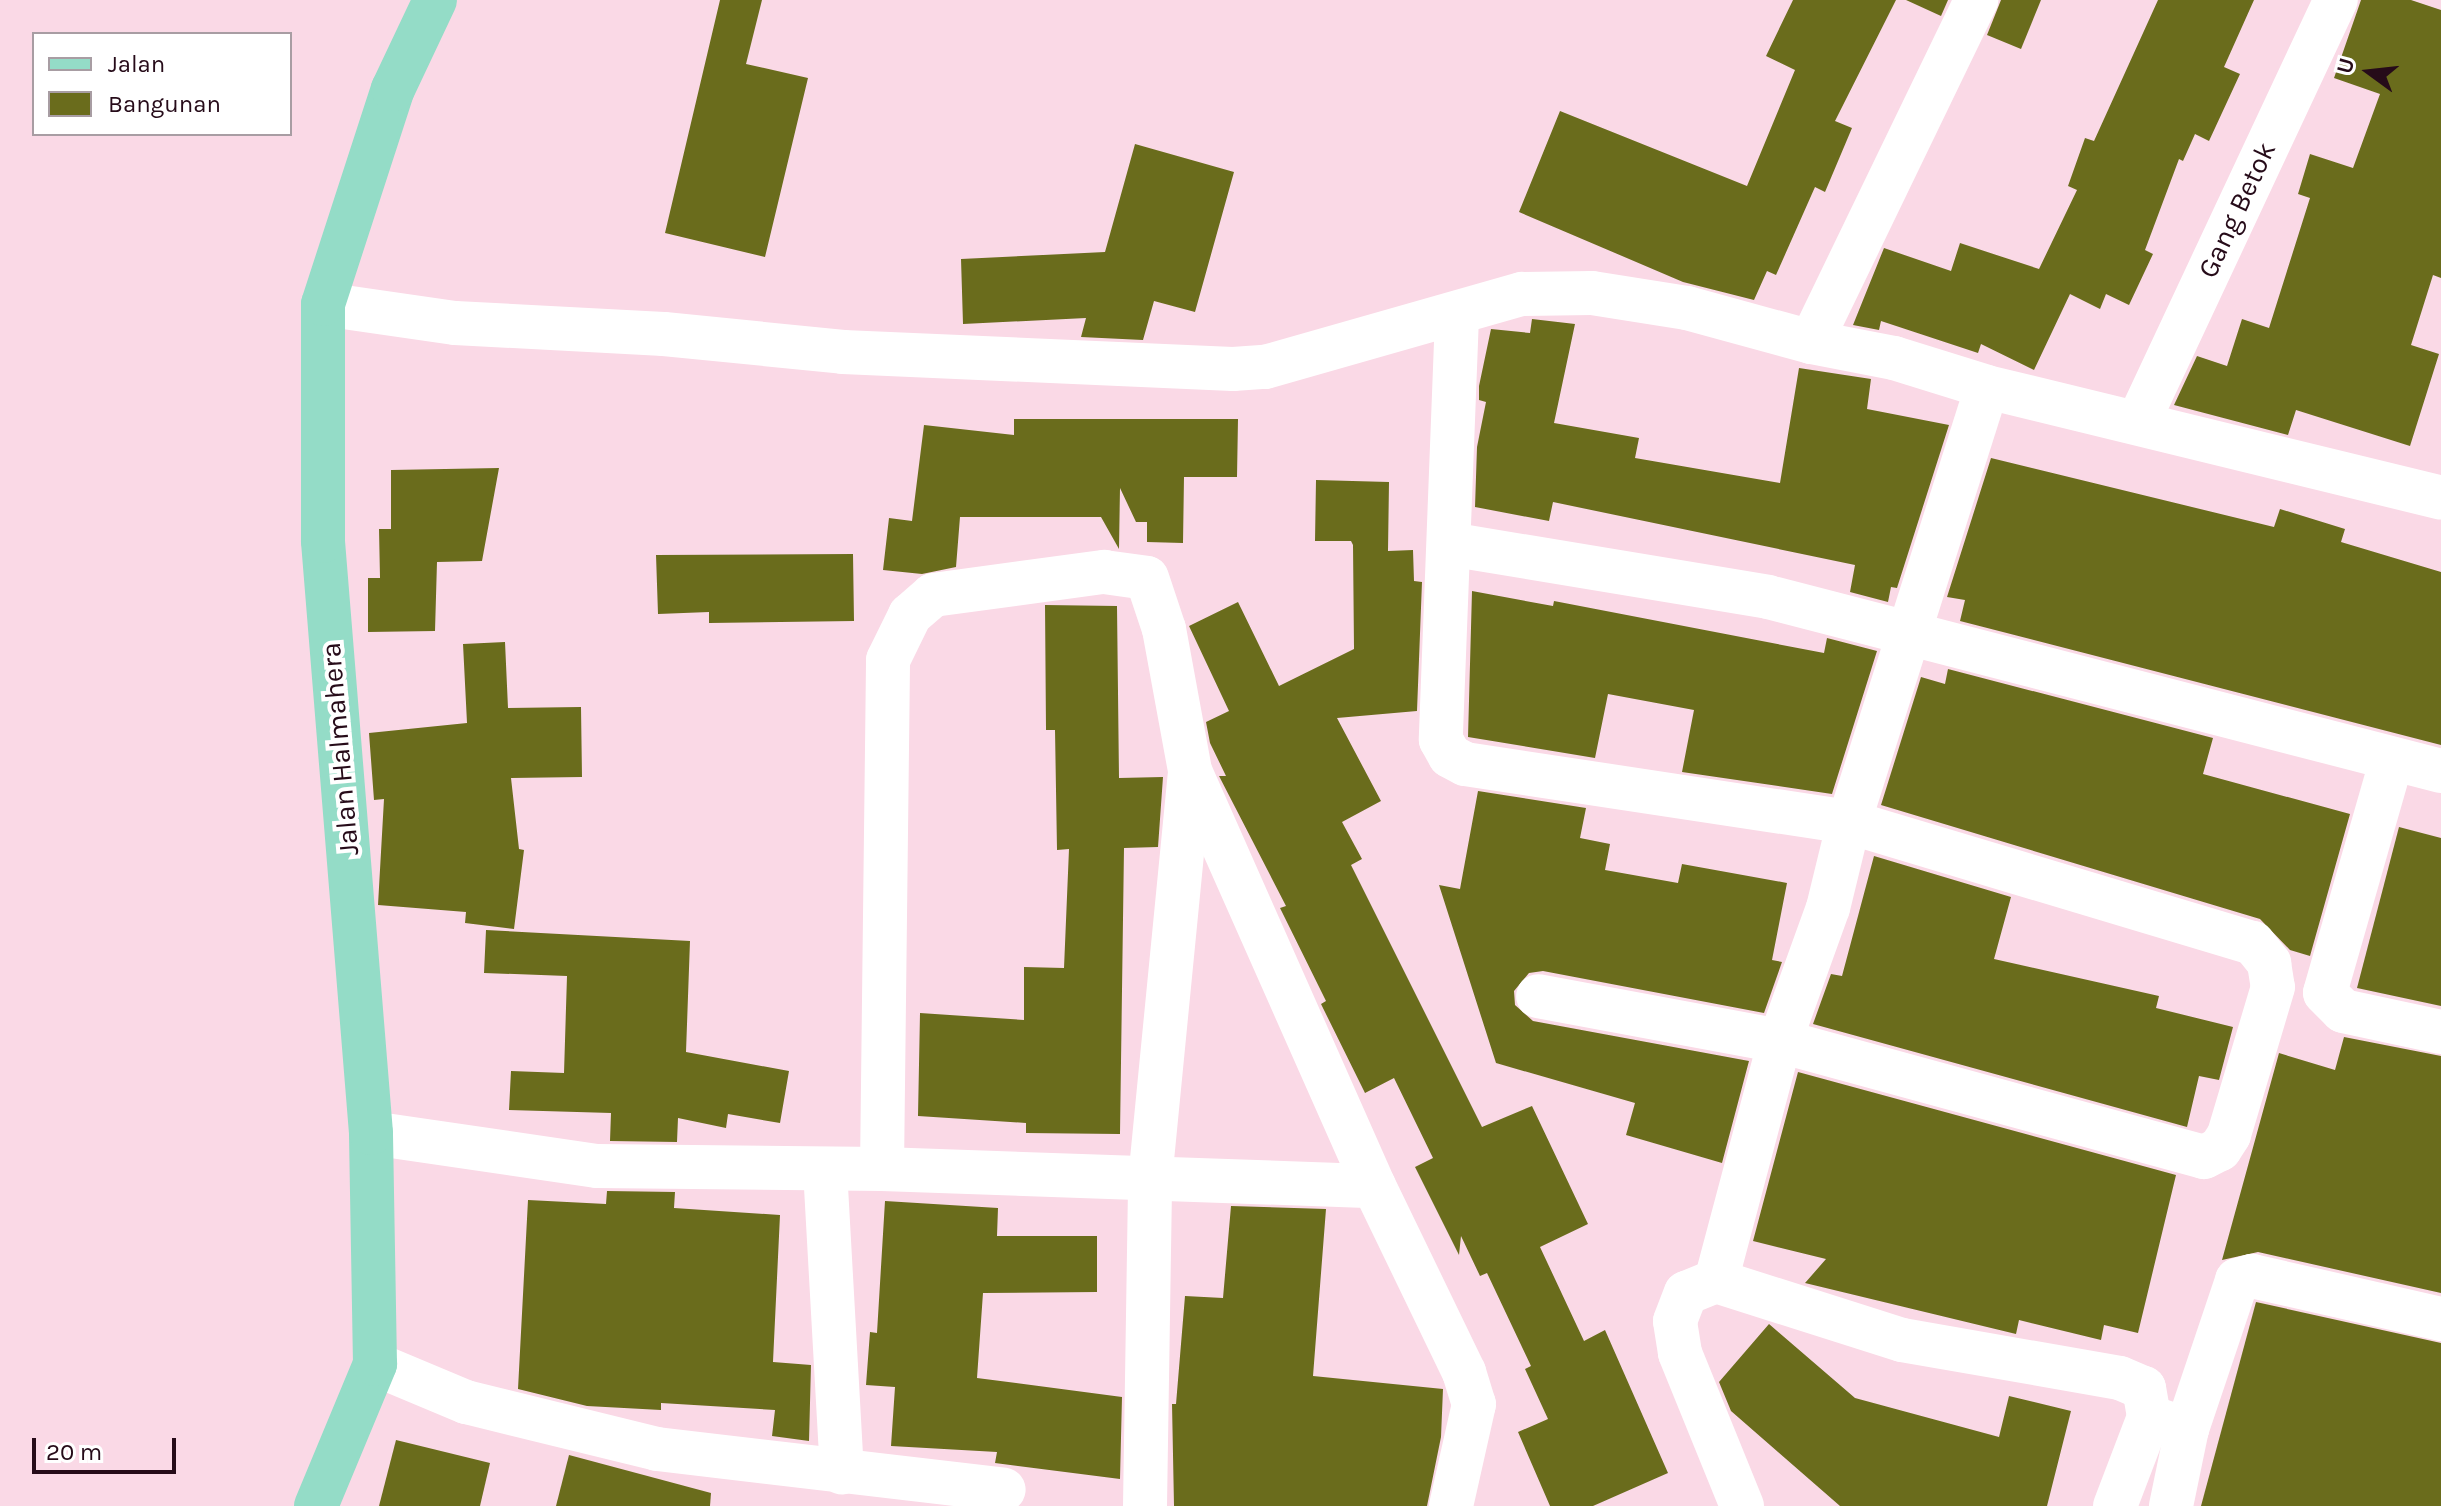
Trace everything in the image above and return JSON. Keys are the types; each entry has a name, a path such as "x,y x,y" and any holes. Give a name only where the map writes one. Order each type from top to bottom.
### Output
{"main road":[{"name":"Jalan Halmahera","path":"316,1506 375,1364 371,1133 323,541 323,304 393,89 435,0"}],"street":[{"path":"1811,342 1976,0"},
{"name":"Gang Betok","path":"2139,420 2336,0"},
{"path":"323,304 455,323 664,334 843,352 1233,369 1265,367 1457,316 1522,294 1592,293 1687,308 1811,342 1894,358 1987,387 2139,420 2439,493"},
{"path":"1457,316 1441,740 1450,756 1465,764 1849,822 2253,943 2269,963 2273,987 2229,1135 2220,1149 2204,1157 1780,1041 1538,996"},
{"path":"1716,1281 1780,1041 1828,908 1849,822 1910,638 1987,387"},
{"path":"1449,544 1768,597 1910,638 2441,771"},
{"path":"882,1169 888,660 910,615 933,595 970,587 1104,572 1147,578 1164,629 1190,771 1374,1186 1464,1372 1474,1404 1451,1506"},
{"path":"2392,759 2325,993 2343,1011 2441,1032"},
{"path":"1145,1506 1150,1180 1190,771"},
{"path":"371,1133 597,1166 882,1169 1374,1186"},
{"path":"825,1169 842,1473"},
{"path":"2115,1506 2168,1423 2232,1286 2244,1275 2441,1319"},
{"path":"1742,1506 1680,1353 1675,1321 1686,1293 1716,1281 1902,1340 2120,1378 2144,1388 2168,1423 2171,1506"},
{"path":"375,1364 466,1402 657,1449 1004,1490"}],"building":[{"path":"720,0 762,0 746,64 808,78 765,257 665,233"},
{"path":"1793,0 1896,0 1835,121 1852,128 1825,192 1815,187 1776,275 1767,271 1754,300 1683,282 1519,212 1560,111 1747,186 1795,70 1766,56"},
{"path":"1906,0 1948,0 1941,16"},
{"path":"2001,0 2041,0 2021,49 1987,35"},
{"path":"2158,0 2254,0 2224,67 2240,74 2209,141 2195,134 2183,161 2179,159 2145,250 2153,254 2129,305 2106,294 2100,309 2070,294 2034,370 1981,344 1978,353 1881,321 1879,330 1853,325 1884,248 1951,271 1960,243 2039,269 2077,190 2068,186 2085,138 2094,141"},
{"path":"2361,0 2411,0 2441,10 2441,278 2433,275 2411,345 2439,354 2410,446 2296,410 2288,435 2174,405 2197,356 2227,366 2242,319 2269,328 2310,198 2298,194 2310,154 2353,168 2380,94 2334,78"},
{"path":"1135,144 1234,172 1195,312 1154,301 1143,340 1081,337 1086,318 963,324 961,259 1105,252"},
{"path":"1532,319 1575,324 1554,423 1639,438 1635,458 1780,483 1799,368 1871,379 1867,409 1949,425 1897,588 1891,587 1888,602 1850,592 1855,565 1553,502 1549,521 1475,507 1477,447 1486,402 1479,400 1479,386 1491,329 1530,333"},
{"path":"1014,419 1238,419 1237,477 1184,477 1183,543 1147,542 1147,522 1136,522 1120,488 1119,549 1101,517 960,517 956,567 922,574 883,570 889,518 912,521 924,425 1014,435"},
{"path":"1991,458 2274,527 2280,509 2345,529 2341,542 2441,572 2441,745 1960,621 1965,600 1947,597"},
{"path":"499,468 482,561 437,562 435,631 368,632 368,578 380,578 379,529 391,529 391,470"},
{"path":"1316,480 1389,482 1388,551 1413,550 1414,581 1422,582 1417,711 1337,718 1381,801 1342,822 1362,859 1351,865 1482,1127 1532,1106 1588,1224 1540,1247 1584,1341 1605,1330 1668,1473 1593,1506 1550,1506 1518,1432 1548,1419 1525,1369 1531,1366 1487,1273 1480,1276 1461,1236 1459,1255 1415,1167 1433,1158 1394,1078 1365,1093 1321,1004 1326,1001 1280,908 1286,906 1219,776 1226,776 1210,743 1206,722 1229,711 1189,626 1238,602 1279,686 1354,649 1353,545 1351,541 1315,541"},
{"path":"853,554 854,621 709,623 709,612 658,614 656,555"},
{"path":"1472,591 1553,606 1554,601 1824,653 1827,638 1877,651 1832,794 1682,772 1694,710 1608,694 1595,758 1468,737"},
{"path":"1045,605 1117,606 1119,778 1163,777 1158,847 1124,848 1120,1134 1026,1133 1026,1123 918,1116 920,1013 1024,1020 1024,967 1064,968 1069,849 1057,850 1055,730 1046,730"},
{"path":"505,642 508,708 581,707 582,777 511,778 519,849 524,850 514,929 465,923 466,912 378,905 384,799 374,800 369,733 467,723 463,644"},
{"path":"1948,669 2213,738 2203,774 2350,814 2310,956 2290,950 2260,919 1881,805 1921,677 1945,684"},
{"path":"1478,791 1586,808 1580,838 1610,844 1605,870 1678,883 1682,864 1787,883 1772,960 1782,962 1764,1013 1543,971 1529,973 1514,991 1515,1005 1533,1021 1749,1061 1722,1163 1626,1135 1635,1103 1496,1063 1439,885 1460,889"},
{"path":"2399,827 2441,838 2441,1006 2357,988"},
{"path":"1874,856 2011,897 1994,959 2159,996 2156,1008 2233,1027 2219,1080 2199,1076 2187,1127 1813,1024 1831,974 1842,976"},
{"path":"486,930 690,941 686,1052 789,1071 780,1123 728,1114 726,1128 678,1118 677,1142 610,1141 611,1113 509,1110 511,1071 564,1073 567,976 484,973"},
{"path":"2344,1037 2441,1056 2441,1293 2258,1252 2222,1260 2279,1053 2335,1070"},
{"path":"1798,1072 2176,1175 2138,1333 2104,1325 2101,1340 2019,1320 2016,1334 1805,1283 1826,1259 1753,1241"},
{"path":"607,1191 675,1192 674,1208 780,1215 773,1362 811,1365 809,1441 772,1436 775,1410 661,1403 661,1410 587,1406 518,1389 528,1200 606,1204"},
{"path":"885,1201 998,1208 997,1236 1097,1236 1097,1292 983,1293 977,1378 1122,1397 1120,1479 995,1463 997,1452 891,1446 895,1387 866,1385 870,1332 877,1333"},
{"path":"1231,1206 1326,1209 1313,1376 1443,1389 1441,1437 1427,1506 1174,1506 1172,1404 1176,1404 1185,1296 1223,1298"},
{"path":"2256,1302 2441,1343 2441,1506 2201,1506"},
{"path":"1769,1324 1855,1398 1999,1437 2009,1396 2071,1411 2047,1506 1840,1506 1731,1411 1719,1382"},
{"path":"396,1440 490,1463 480,1506 379,1506"},
{"path":"569,1455 711,1493 710,1506 556,1506"}]}
